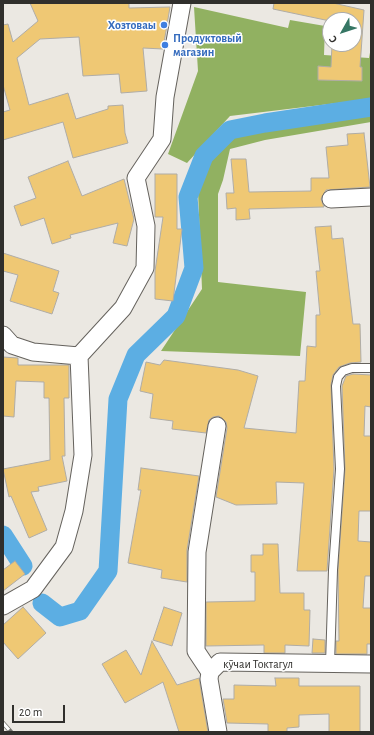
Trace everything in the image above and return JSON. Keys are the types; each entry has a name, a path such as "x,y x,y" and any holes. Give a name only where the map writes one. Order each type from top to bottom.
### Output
{"street":[{"path":"3,606 33,589 64,547 74,511 83,455 79,356 123,308 145,268 146,226 136,178 162,139 165,97 182,3"},
{"path":"331,199 371,197"},
{"path":"3,335 12,345 33,352 79,356"},
{"path":"210,672 196,651 197,552 217,426"},
{"name":"кӯчаи Токтагул","path":"218,732 209,679 210,672 220,662 371,664"}],"lane":[{"path":"330,664 333,570 340,469 336,386 338,377 343,371 352,368 371,368"}],"green space":[{"path":"194,7 288,28 290,20 322,25 322,52 324,52 324,55 369,58 371,47 371,99 230,116 187,163 168,154 198,71"},
{"path":"371,111 371,122 265,140 230,149 223,180 218,194 218,282 306,292 300,356 161,351 202,289 198,191 210,161 231,136"}],"building":[{"path":"30,3 129,3 129,8 170,7 163,49 143,48 147,91 121,93 119,74 83,76 79,37 40,39 17,58 29,105 68,93 76,119 108,109 108,106 123,105 125,133 128,143 73,158 63,122 3,140 3,112 10,110 3,85 3,25 8,24 13,42 38,21"},
{"path":"274,3 333,3 364,10 362,38 362,12 322,12 322,19 273,9"},
{"path":"332,52 361,52 360,67 362,67 362,81 318,80 318,66 331,67"},
{"path":"364,133 370,187 326,190 321,199 324,207 249,209 250,219 236,220 236,208 227,209 226,193 234,193 231,159 246,159 249,192 311,191 311,178 329,178 326,147 348,145 347,134"},
{"path":"68,161 82,196 124,179 134,219 127,246 113,243 118,223 70,235 71,238 52,244 44,218 21,226 14,206 36,198 28,177"},
{"path":"155,174 177,174 177,229 182,229 173,301 155,299 155,271 163,217 155,217"},
{"path":"331,226 332,239 343,238 353,324 360,324 361,362 350,363 339,367 333,375 331,385 334,469 327,571 297,571 304,483 276,482 277,504 236,505 216,497 227,428 226,422 219,416 213,417 209,420 206,433 172,429 173,421 150,418 153,394 140,391 146,362 160,365 164,360 238,370 258,376 244,428 296,433 299,381 305,381 307,346 316,347 316,315 320,315 316,271 320,271 315,227"},
{"path":"3,253 59,271 53,291 59,293 52,314 10,301 18,275 3,271"},
{"path":"3,357 18,358 18,365 69,365 69,398 64,398 65,456 62,456 67,481 38,487 39,491 31,492 47,530 29,538 11,496 9,497 3,469 50,460 49,398 44,398 44,382 16,381 14,417 3,416"},
{"path":"353,374 371,375 371,407 365,406 364,436 371,436 371,511 359,511 358,541 371,542 371,576 365,576 363,608 371,608 371,644 367,644 367,654 336,654 336,641 339,641 338,570 345,469 342,386 346,376"},
{"path":"141,468 199,476 187,550 187,582 161,578 162,570 128,563 141,490 138,490"},
{"path":"263,544 278,544 280,593 304,593 304,610 310,610 309,646 285,645 285,653 264,653 264,645 206,646 206,602 255,601 255,572 251,572 251,555 263,555"},
{"path":"15,561 25,574 3,591 3,570"},
{"path":"23,607 46,633 18,659 3,642 3,625"},
{"path":"164,607 182,613 172,646 153,640"},
{"path":"313,639 325,640 325,653 312,653"},
{"path":"152,641 177,685 199,678 208,732 179,732 163,682 125,703 102,664 126,650 141,675"},
{"path":"275,678 299,678 299,686 360,686 360,732 329,732 329,714 299,715 299,727 287,728 287,732 268,732 268,724 227,723 223,699 234,699 234,685 276,686"}],"waterway":[{"path":"42,603 60,617 80,611 108,571 118,399 136,355 176,316 194,268 188,197 204,156 230,130 265,123 371,107"},
{"path":"3,535 23,566"}],"railway":[{"path":"3,723 11,732"}],"place":[{"name":"Хозтоваы","path":"164,25"},
{"name":"Продуктовый магазин","path":"165,45"}]}
